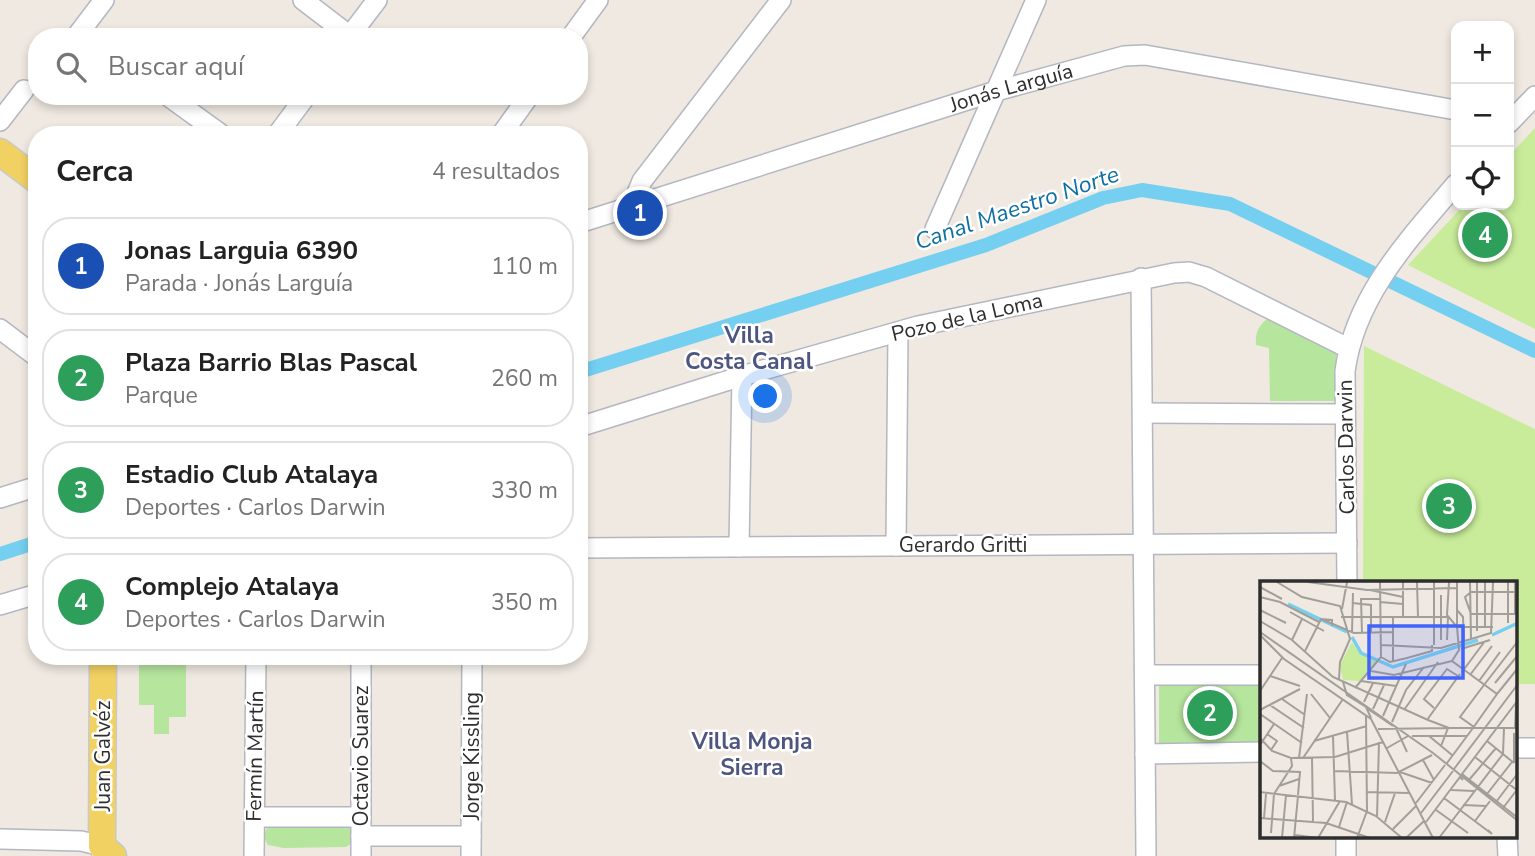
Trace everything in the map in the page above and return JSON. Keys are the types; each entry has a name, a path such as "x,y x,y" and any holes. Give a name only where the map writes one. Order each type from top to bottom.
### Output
{"main road":[{"path":"0,152 28,173"},
{"name":"Juan Galvéz","path":"103,665 106,852"}],"street":[{"path":"85,28 104,0"},
{"path":"303,0 340,28"},
{"path":"356,28 377,0"},
{"path":"578,28 598,0"},
{"path":"631,208 642,181 780,0"},
{"path":"935,229 1036,0"},
{"name":"Jonás Larguía","path":"588,220 996,91 1124,56 1145,55 1451,109"},
{"path":"0,121 24,90"},
{"path":"1514,117 1535,96"},
{"path":"180,105 210,126"},
{"path":"284,126 299,105"},
{"path":"507,126 523,105"},
{"name":"Carlos Darwin","path":"1347,581 1345,371 1348,348 1362,313 1395,255 1451,190"},
{"name":"Pozo de la Loma","path":"588,424 741,376 898,332 1174,273 1189,272 1206,277 1348,348"},
{"path":"1141,278 1146,856"},
{"path":"0,329 28,350"},
{"path":"896,546 898,332"},
{"path":"739,547 741,376"},
{"path":"1143,413 1345,414"},
{"path":"0,498 28,489"},
{"name":"Gerardo Gritti","path":"588,548 1347,543"},
{"path":"0,605 28,597"},
{"name":"Fermín Martín","path":"254,856 256,665"},
{"name":"Octavio Suarez","path":"361,665 361,836"},
{"name":"Jorge Kissling","path":"471,846 472,665"},
{"path":"1145,676 1260,675"},
{"path":"1145,754 1260,752"},
{"path":"255,817 361,836 471,846"},
{"path":"1346,838 1346,856"},
{"path":"1507,838 1508,856"},
{"path":"0,839 81,841 106,852"}],"green space":[{"path":"1535,128 1535,329 1408,265 1459,210 1514,210 1514,151"},
{"path":"1269,317 1336,349 1336,401 1270,401 1269,348 1256,345 1258,329"},
{"path":"1364,346 1535,429 1535,684 1518,684 1518,581 1363,581"},
{"path":"139,665 186,665 186,717 169,717 169,734 154,734 154,705 139,705"},
{"path":"1159,680 1260,680 1260,746 1159,746"},
{"path":"346,825 352,829 352,843 346,847 284,848 268,845 265,838 268,826"}],"waterway":[{"name":"Canal Maestro Norte","path":"588,369 986,245 1103,198 1142,190 1230,204 1535,351"},
{"name":"Canal Maestro Norte","path":"0,554 28,545"}],"place":[{"name":"Jonas Larguia 6390","path":"640,213"},
{"name":"Complejo Atalaya","path":"1485,235"},
{"name":"Estadio Club Atalaya","path":"1449,506"},
{"name":"Plaza Barrio Blas Pascal","path":"1210,713"}],"district":[{"name":"Villa Costa Canal","path":"749,348"},
{"name":"Villa Monja Sierra","path":"752,754"}]}
